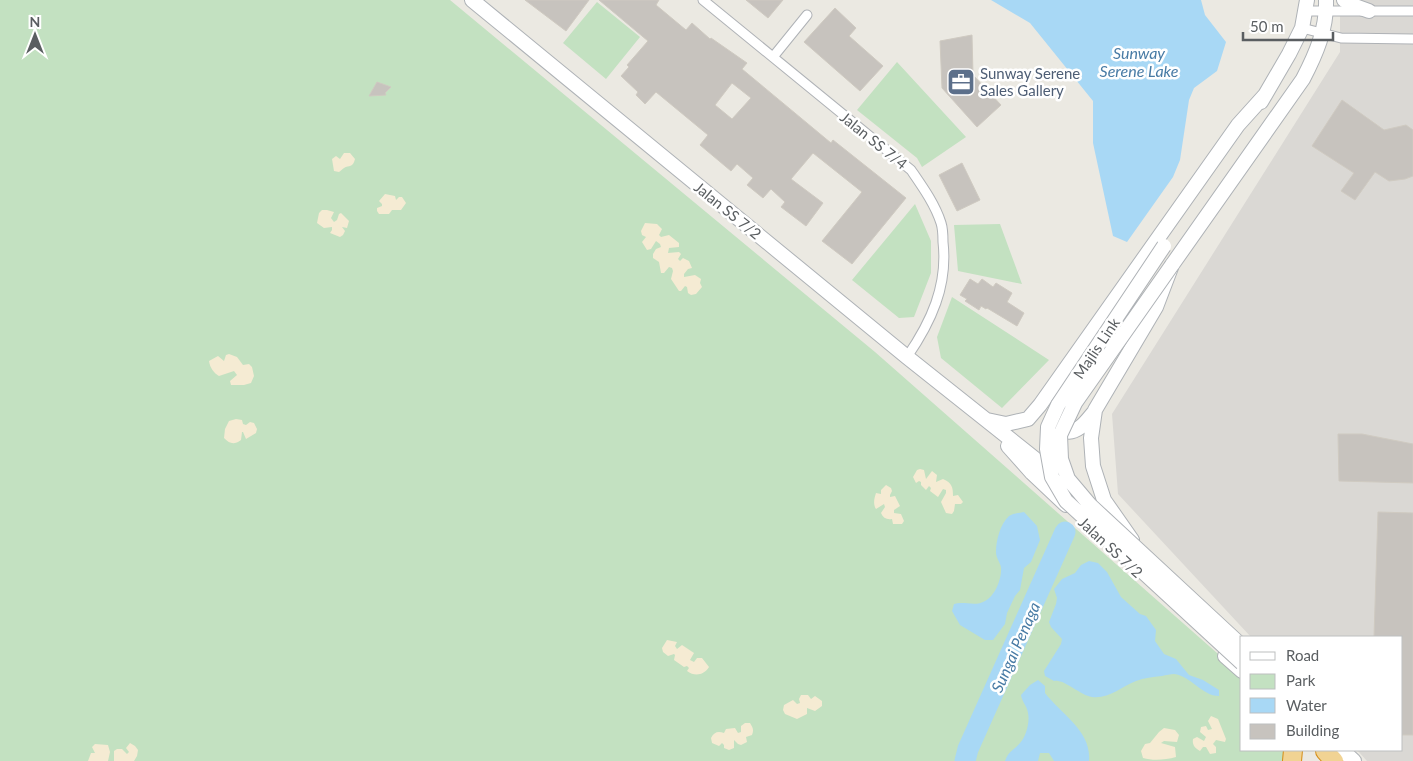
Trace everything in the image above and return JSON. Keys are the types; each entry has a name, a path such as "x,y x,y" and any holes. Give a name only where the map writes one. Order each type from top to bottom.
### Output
{"street":[{"name":"Jalan SS 7/2","path":"472,0 907,357 1039,462 1240,645"},
{"name":"Jalan SS 7/4","path":"703,0 911,170 925,191 941,224 944,255 941,290 924,332 907,357"},
{"path":"1344,0 1368,11"},
{"path":"1306,6 1327,5 1368,11 1413,11"},
{"name":"Majlis Link","path":"1240,645 1090,505 1068,479 1061,459 1060,435 1075,403 1303,79 1313,60 1323,32 1327,5"},
{"name":"Majlis Link","path":"1240,661 1066,501 1052,477 1047,449 1048,427 1058,405 1242,133 1290,54 1302,28 1306,6"},
{"path":"773,57 807,15"},
{"path":"1302,28 1340,38 1413,39"},
{"path":"984,419 1006,424 1028,418 1040,405 1238,125 1265,95"},
{"path":"1066,370 1054,393 1050,411 1051,422 1065,432 1074,431 1096,410 1156,307 1172,265"},
{"path":"1096,410 1091,438 1093,466 1104,500 1148,562"},
{"name":"Jalan SS 7/2","path":"984,419 1032,473 1240,669"},
{"path":"1326,754 1354,761"}],"shaded area":[{"path":"1340,0 1413,0 1413,761 1367,761 1358,751 1403,751 1403,636 1250,636 1118,494 1112,414 1340,52"}],"green space":[{"path":"0,0 450,0 875,352 1240,673 1240,751 1286,751 1284,761 0,761"},
{"path":"597,2 640,37 606,79 563,43"},
{"path":"897,62 966,137 922,167 917,158 857,110"},
{"path":"915,204 931,241 931,273 914,317 899,318 852,280"},
{"path":"1000,224 1022,284 958,271 954,225"},
{"path":"952,297 1049,360 1002,408 941,358 937,337"}],"sand":[{"path":"344,153 350,153 355,159 353,164 339,172 334,171 332,159 336,156 340,159"},
{"path":"385,194 395,196 396,200 402,197 406,203 401,210 392,210 389,214 379,214 377,208 382,206 382,204 379,201"},
{"path":"322,210 334,212 331,218 334,222 341,213 349,221 347,228 342,227 345,231 343,235 340,237 330,233 332,227 324,228 317,223 319,213"},
{"path":"645,223 657,224 662,229 659,235 661,237 669,235 679,243 679,247 669,248 668,253 679,252 681,254 678,259 680,261 683,258 689,261 692,268 688,269 684,277 695,275 701,279 702,287 696,294 691,295 688,293 685,286 679,291 671,279 672,268 669,267 664,273 661,273 659,262 653,258 656,249 661,247 660,244 656,241 651,249 647,250 642,242 646,237 642,235 641,231"},
{"path":"229,354 237,357 243,365 249,364 252,367 254,376 251,383 231,385 230,381 237,375 234,371 219,376 212,370 209,361 218,356 224,361 226,355"},
{"path":"242,420 243,424 246,425 250,422 254,423 257,429 256,433 246,439 242,432 241,440 236,443 228,442 224,438 225,429 229,421"},
{"path":"917,470 924,470 926,479 932,471 937,475 936,482 943,479 948,482 952,488 953,496 958,495 963,502 955,504 952,514 946,513 941,502 946,490 943,489 938,497 930,491 931,488 929,486 926,490 921,485 921,482 916,483 913,477"},
{"path":"886,485 892,491 890,497 895,496 900,506 894,510 894,513 901,514 904,521 902,524 893,524 892,519 887,519 883,516 881,513 885,507 884,504 876,509 875,507 876,493 881,494 881,490"},
{"path":"667,640 677,642 675,646 677,649 682,645 694,653 690,660 694,662 697,658 702,658 709,667 705,672 699,674 687,671 689,668 687,666 684,667 674,660 674,654 668,656 663,652 662,648"},
{"path":"801,695 808,695 811,699 815,696 822,701 822,706 815,711 807,708 807,714 797,719 785,714 783,710 784,705 793,700 797,704 800,703"},
{"path":"1211,716 1218,719 1226,739 1225,742 1216,740 1213,744 1216,747 1216,753 1210,754 1206,747 1203,747 1200,751 1197,749 1193,745 1193,739 1197,737 1204,741 1206,737 1200,732 1201,727 1206,726 1208,730 1212,729 1208,721"},
{"path":"745,723 750,723 753,730 752,735 746,737 747,742 741,745 734,740 734,748 729,750 724,748 722,743 719,746 712,743 711,738 715,733 724,733 726,729 735,728 738,733 741,732 741,726"},
{"path":"1164,728 1175,730 1179,735 1177,742 1164,741 1161,743 1175,747 1176,757 1159,760 1143,758 1141,751 1145,744 1150,743"},
{"path":"130,743 138,750 134,761 114,761 114,751 122,749 127,754 129,752 126,748"},
{"path":"95,744 108,745 110,752 108,761 88,761 91,753 95,753 92,747"}],"water":[{"name":"Sunway Serene Lake","path":"991,0 1201,0 1205,15 1226,42 1217,71 1194,88 1189,100 1180,160 1173,177 1127,242 1113,236 1093,143 1093,101 1030,23"},
{"path":"1024,512 1037,526 1040,540 1031,562 1024,568 1020,590 1007,613 1005,624 993,640 985,640 960,625 952,611 954,604 981,603 989,599 997,587 1001,572 996,552 1001,528 1009,516"},
{"path":"1089,561 1098,563 1107,572 1121,597 1140,614 1146,616 1156,630 1155,641 1164,654 1176,659 1189,675 1203,680 1219,690 1219,696 1207,693 1186,678 1174,674 1139,680 1098,697 1087,696 1062,682 1054,681 1045,676 1044,671 1061,644 1062,639 1049,622 1057,598 1054,589 1062,579 1075,573 1081,565"},
{"path":"1038,680 1045,686 1045,693 1081,732 1089,750 1089,761 1054,761 1049,753 1040,753 1038,761 1005,761 1018,746 1027,729 1028,713 1021,695 1030,685"}],"building":[{"path":"525,0 589,0 566,31"},
{"path":"599,0 659,0 656,5 686,30 692,23 710,39 747,63 742,69 831,143 833,140 906,198 852,264 822,241 862,192 813,153 791,179 823,203 806,226 781,207 785,202 771,189 763,198 747,185 753,178 737,164 731,171 700,145 708,135 656,92 645,104 636,95 638,92 621,76 629,67 627,65 648,41","holes":["732,83 751,98 732,119 715,105"]},
{"path":"746,0 783,0 768,18"},
{"path":"835,8 856,28 849,36 883,66 860,91 804,42"},
{"name":"Sunway Serene Sales Gallery","path":"972,35 973,75 1001,105 977,127 942,88 940,41"},
{"path":"377,82 391,87 385,93 386,95 369,96"},
{"path":"1342,100 1384,130 1406,125 1413,130 1413,176 1389,181 1375,172 1355,200 1341,191 1354,173 1312,146"},
{"path":"962,163 980,200 957,211 939,175"},
{"path":"970,279 978,284 982,279 993,287 996,283 1012,293 1007,302 1024,313 1017,326 987,308 981,306 979,310 965,301 967,299 960,295"},
{"path":"1338,434 1362,434 1413,444 1413,483 1339,481"},
{"path":"1378,512 1413,513 1413,735 1403,735 1403,636 1374,636"}],"waterway":[{"name":"Sungai Penaga","path":"965,761 968,749 1065,532"}],"place":[{"name":"Sunway Serene Sales Gallery","path":"961,82"}]}
